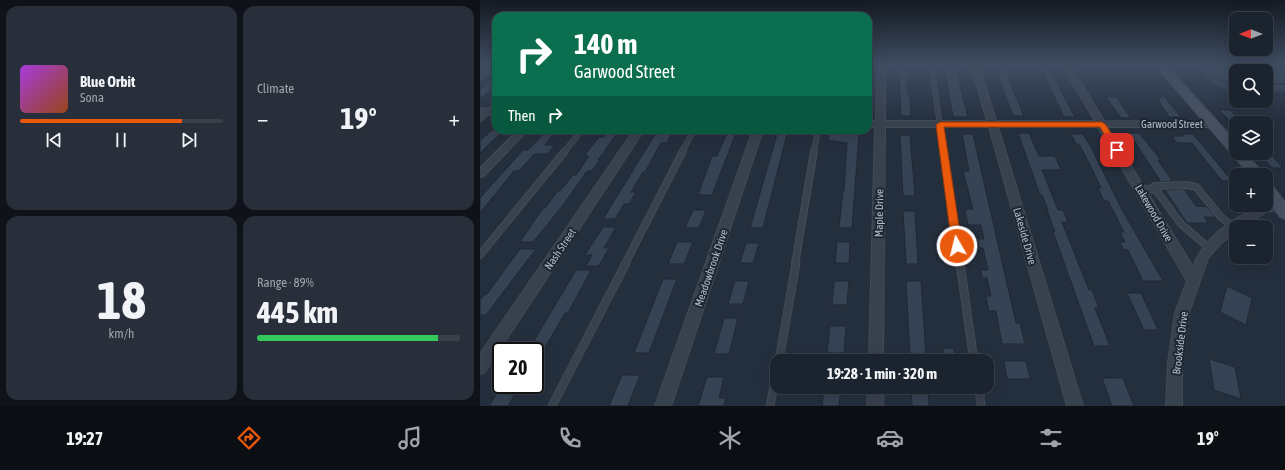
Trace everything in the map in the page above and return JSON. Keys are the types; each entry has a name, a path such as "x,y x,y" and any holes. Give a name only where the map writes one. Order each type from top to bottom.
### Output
{"main road":[{"path":"1177,84 1229,142"},
{"path":"1244,160 1252,168"},
{"path":"1273,192 1283,206"},
{"path":"1273,195 1283,206"}],"street":[{"name":"Maple Drive","path":"876,354 880,84"},
{"name":"Lakeside Drive","path":"980,84 1075,406"},
{"name":"Lakewood Drive","path":"1077,84 1193,279"},
{"name":"Garwood Street","path":"872,124 1213,124"},
{"path":"480,174 519,134"},
{"name":"Nash Street","path":"480,367 636,134"},
{"name":"Meadowbrook Drive","path":"663,406 757,134"},
{"name":"Brookside Drive","path":"1245,220 1263,209 1283,206"},
{"name":"Brookside Drive","path":"1174,406 1175,363 1182,314 1193,279 1203,256 1209,248 1229,231"},
{"path":"875,406 876,394"}],"lane":[{"path":"933,84 973,354"},
{"path":"1219,84 1229,87"},
{"path":"1273,88 1285,88"},
{"path":"480,119 488,112"},
{"path":"480,255 579,134"},
{"path":"552,406 692,134"},
{"path":"780,354 817,134"},
{"path":"1209,248 1181,224 1154,186 1187,185 1196,187 1221,217 1229,223"},
{"path":"1139,188 1156,190"},
{"path":"770,406 772,394"},
{"path":"979,394 982,406"}],"building":[{"path":"486,84 492,84 492,92 488,92 480,99 480,89"},
{"path":"900,84 907,84 908,95 910,95 911,116 901,116"},
{"path":"947,84 960,84 968,117 953,117"},
{"path":"1001,84 1011,84 1024,116 1013,116"},
{"path":"1048,84 1057,84 1075,117 1064,117"},
{"path":"1163,95 1181,117 1169,117 1158,100"},
{"path":"1106,97 1116,97 1131,118 1121,118"},
{"path":"1219,110 1230,110 1236,116 1229,116 1229,120"},
{"path":"492,130 492,134 500,134 480,153 480,141"},
{"path":"1018,133 1029,133 1039,156 1055,156 1061,170 1042,170 1058,210 1063,210 1068,222 1062,222 1089,290 1092,290 1099,308 1095,308 1110,346 1094,346 1053,232 1055,232 1048,210 1042,195 1040,195"},
{"path":"1129,133 1139,133 1161,160 1158,160 1172,181 1161,182"},
{"path":"543,134 553,134 545,145 555,145 547,154 534,154 519,171 514,171 480,213 480,198 523,150 528,150"},
{"path":"606,134 617,134 592,171 587,171 564,204 533,242 520,242 543,208 545,208 573,175 576,175 589,156 584,156 599,137 604,137"},
{"path":"655,134 672,134 667,143 661,143 645,172 643,172 631,192 636,192 629,204 624,204 615,219 603,219"},
{"path":"727,134 736,134 712,195 698,195 712,156 717,156"},
{"path":"777,134 787,134 763,228 750,228"},
{"path":"829,134 859,134 852,228 839,228 844,191 847,143 828,140"},
{"path":"962,134 973,134 1016,323 1020,323 1025,344 1002,344 996,311 989,311 986,296 991,296 987,278 982,278 981,270 988,270 983,248 979,248 977,239 984,239 981,225 968,225 965,209 973,209 963,171 969,171"},
{"path":"1071,134 1083,134 1121,208 1163,281 1143,281 1128,250 1124,250 1120,242 1125,242 1120,232 1124,232 1108,201 1104,201 1098,188 1101,188 1091,167 1079,144 1076,144"},
{"path":"1182,134 1193,134 1229,177 1229,181 1222,181 1192,143 1177,143 1172,136 1183,136"},
{"path":"900,135 910,135 915,196 903,196"},
{"path":"1273,157 1283,168 1273,168 1265,160 1273,160"},
{"path":"1184,189 1196,206 1207,207 1216,217 1204,217 1208,223 1187,223 1165,190"},
{"path":"693,210 706,210 699,228 685,228"},
{"path":"903,211 915,211 918,264 906,264"},
{"path":"603,227 616,227 604,248 609,248 599,266 586,266 592,255 585,255"},
{"path":"677,242 693,242 684,264 668,264"},
{"path":"837,242 850,242 849,263 835,263"},
{"path":"746,243 759,243 753,263 740,263"},
{"path":"520,249 536,249 486,315 480,315 480,300 485,294 487,294"},
{"path":"576,270 591,270 568,313 565,313 544,349 544,342 535,342 535,339"},
{"path":"663,279 677,279 649,353 634,353"},
{"path":"735,281 749,281 743,304 728,304"},
{"path":"834,281 849,281 847,305 832,305"},
{"path":"906,281 921,281 926,354 910,354"},
{"path":"1227,286 1252,298 1246,325 1220,312"},
{"path":"1127,293 1141,293 1158,330 1144,330"},
{"path":"724,318 738,318 729,354 714,354"},
{"path":"830,326 846,326 844,353 827,353"},
{"path":"943,348 954,348 954,354 944,354"},
{"path":"1209,359 1235,367 1241,399 1214,390"},
{"path":"1004,361 1026,361 1030,379 1007,379"},
{"path":"622,375 640,375 628,406 609,406"},
{"path":"707,377 724,377 719,398 726,398 724,406 698,406"},
{"path":"1102,378 1123,378 1134,406 1112,406"},
{"path":"496,394 515,394 508,406 489,406"},
{"path":"823,394 840,394 839,406 822,406"},
{"path":"911,394 928,394 929,406 912,406"}],"route":[{"path":"957,246 940,125 1102,125 1117,150"}]}
